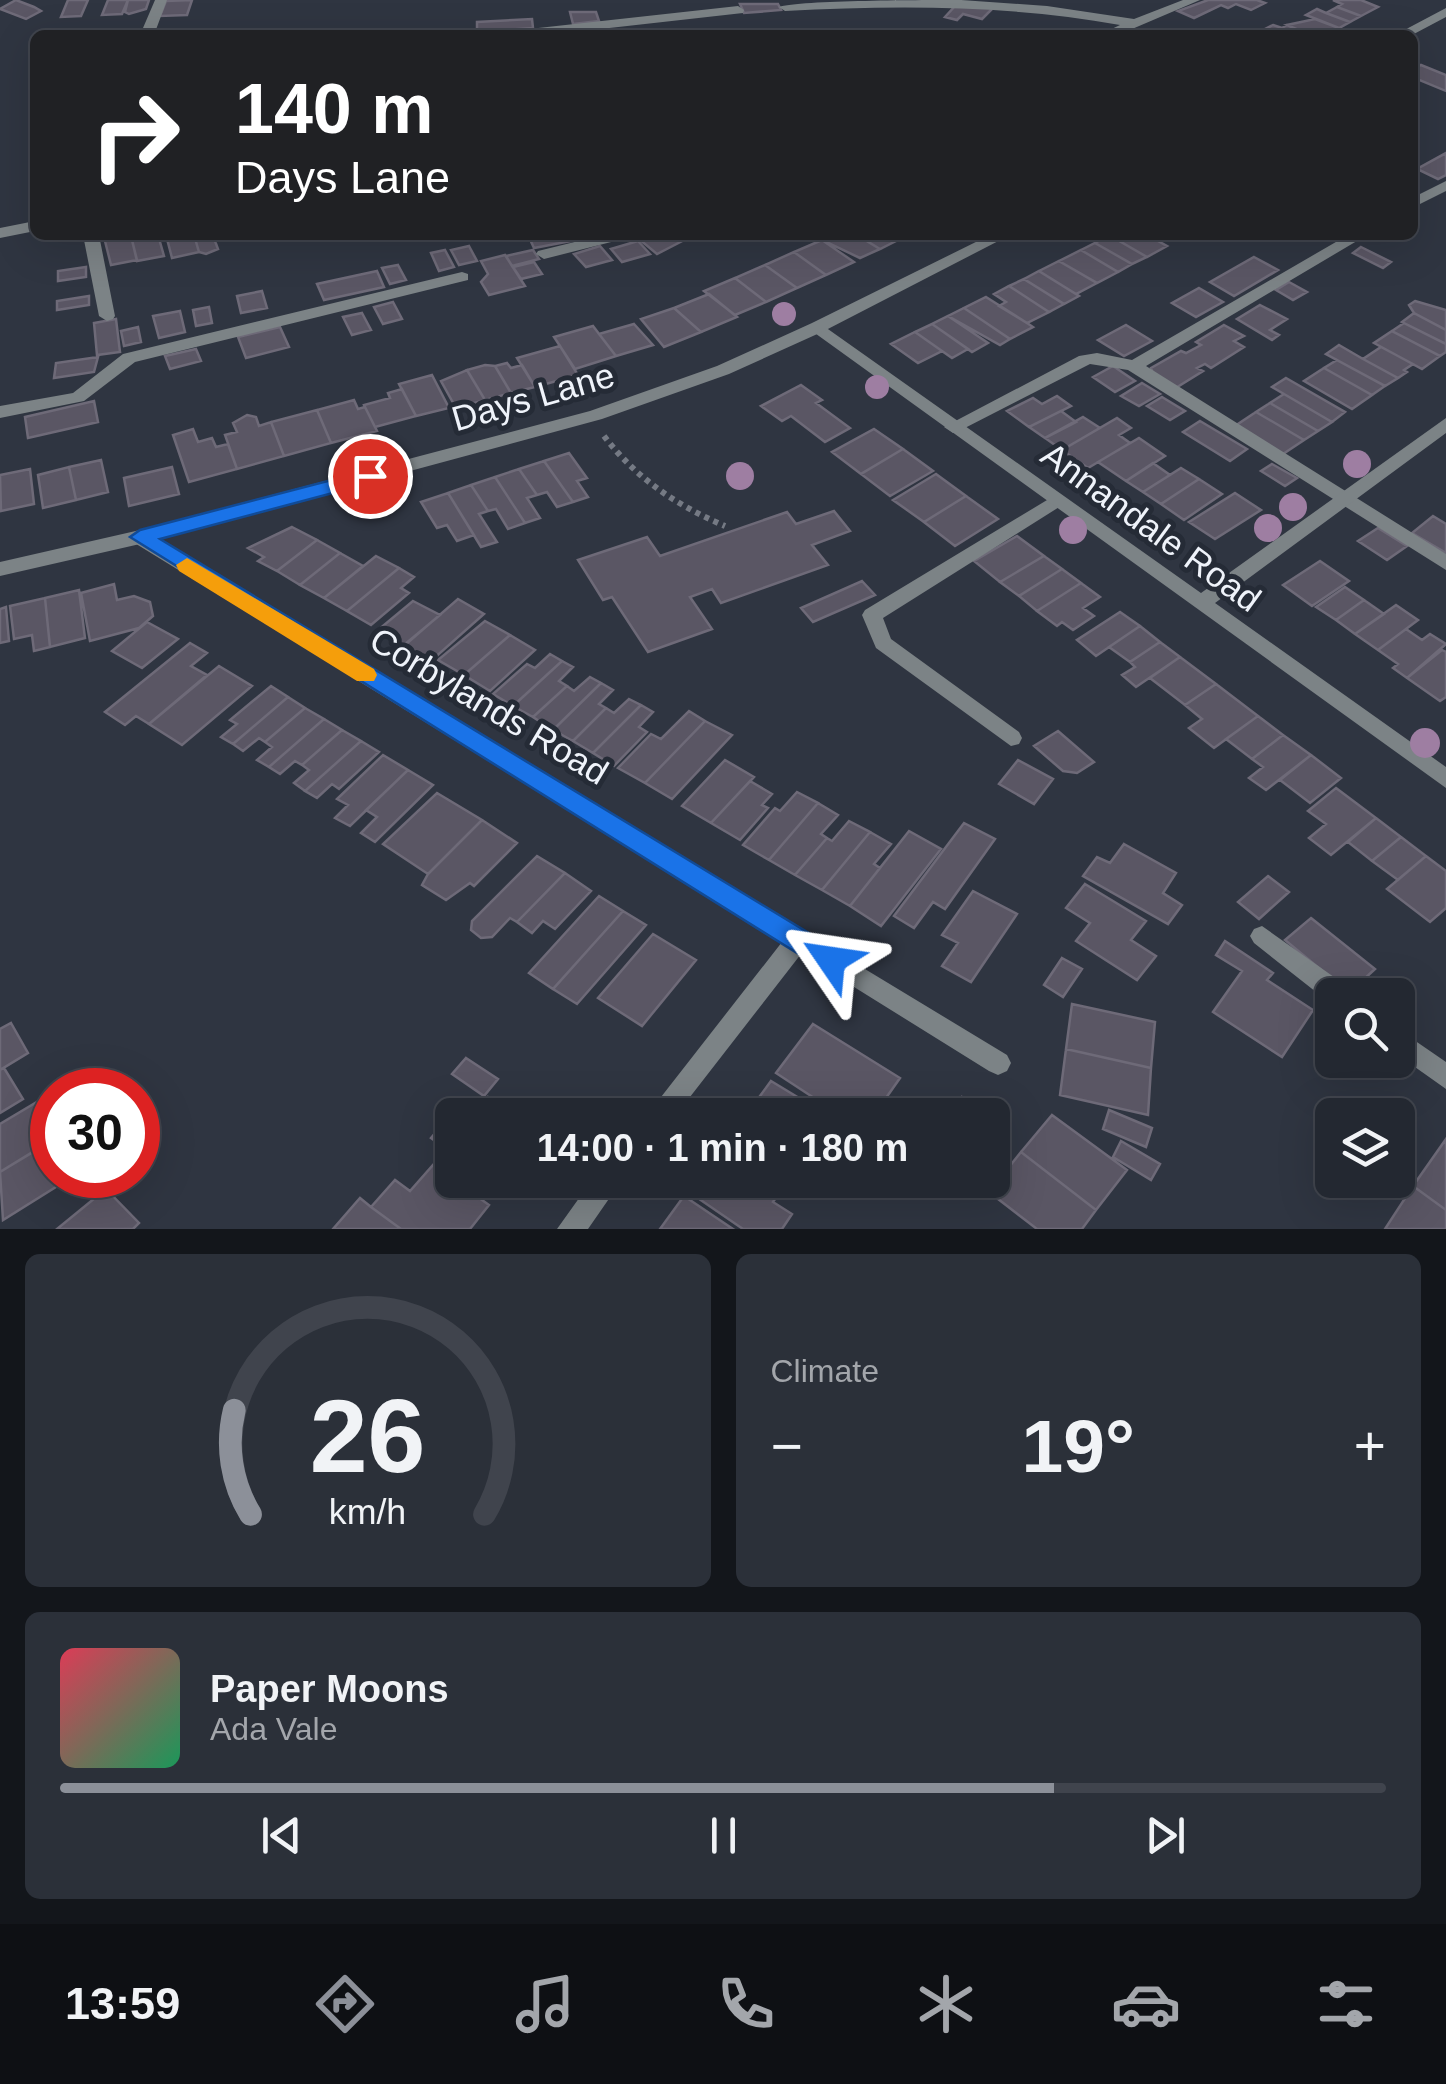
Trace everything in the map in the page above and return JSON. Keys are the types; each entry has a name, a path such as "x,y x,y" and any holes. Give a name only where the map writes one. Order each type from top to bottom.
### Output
{"street":[{"path":"149,30 160,0"},
{"path":"1117,30 1194,0"},
{"path":"785,7 892,1 983,2 1082,11 1133,23"},
{"path":"556,30 738,10"},
{"path":"1412,30 1446,12"},
{"path":"1418,201 1446,185"},
{"path":"0,232 30,227"},
{"path":"92,240 108,316"},
{"path":"544,254 601,240"},
{"name":"Days Lane","path":"0,569 140,537 592,416 723,370 992,240"},
{"path":"1134,366 1350,240"},
{"path":"0,412 78,397 129,358 462,278"},
{"name":"Annandale Road","path":"818,327 1446,779"},
{"path":"953,427 1085,360 1097,358 1134,366 1340,500 1446,563"},
{"path":"1201,603 1446,424"},
{"path":"1011,738 882,643 872,615 1056,500"},
{"name":"Corbylands Road","path":"140,537 998,1062"},
{"path":"1262,936 1317,978"},
{"path":"673,1098 798,940"},
{"path":"1415,1053 1446,1077"},
{"path":"571,1229 595,1198"}],"path":[{"path":"592,416 624,465 650,488 682,508 724,526"}],"building":[{"path":"16,0 41,11 26,19 0,9"},
{"path":"68,0 88,0 81,16 61,17"},
{"path":"108,0 128,0 122,14 102,15"},
{"path":"128,0 149,0 146,9 129,14 125,12"},
{"path":"192,0 187,15 160,16 166,1"},
{"path":"1208,0 1265,3 1251,10 1236,4 1228,8 1221,5 1194,18 1178,11"},
{"path":"1333,0 1361,0 1378,7 1361,16 1337,7 1342,4"},
{"path":"740,4 778,4 781,10 744,13"},
{"path":"956,5 996,5 982,19 963,14 957,20 945,17"},
{"path":"1337,7 1361,16 1350,22 1326,13"},
{"path":"1317,9 1350,22 1339,28 1306,15"},
{"path":"570,12 596,12 599,21 573,24"},
{"path":"532,19 533,28 477,30 477,22"},
{"path":"1315,19 1339,28 1298,30 1287,25"},
{"path":"1287,25 1298,30 1263,30"},
{"path":"1418,67 1446,75 1446,91 1418,79"},
{"path":"1446,153 1446,175 1438,179 1418,168"},
{"path":"132,240 159,240 164,256 137,261"},
{"path":"132,240 137,260 111,265 105,241"},
{"path":"167,240 195,240 199,252 172,258"},
{"path":"195,240 222,240 215,241 218,249 206,254 199,252"},
{"path":"530,240 577,240 534,248"},
{"path":"640,240 684,240 657,254"},
{"path":"822,240 854,262 826,275 794,252"},
{"path":"865,240 880,249 860,258 824,241"},
{"path":"865,240 898,240 880,249"},
{"path":"1118,240 1147,257 1132,264 1095,243"},
{"path":"1118,240 1156,240 1167,246 1147,257"},
{"path":"638,241 650,254 622,262 611,249"},
{"path":"1095,243 1132,264 1118,272 1081,250"},
{"path":"469,246 477,261 459,265 451,250"},
{"path":"600,246 612,260 586,267 574,254"},
{"path":"1361,247 1391,262 1383,268 1353,253"},
{"path":"445,250 454,267 439,271 431,253"},
{"path":"533,250 539,259 512,266 506,256"},
{"path":"1081,250 1118,272 1097,283 1059,261"},
{"path":"794,252 826,275 797,288 765,265"},
{"path":"505,255 525,286 489,295 481,282 488,274 481,261"},
{"path":"1254,257 1278,270 1234,296 1210,282"},
{"path":"1059,261 1097,283 1076,294 1039,271"},
{"path":"534,262 542,274 521,279 513,267"},
{"path":"398,265 406,280 390,284 382,268"},
{"path":"765,265 797,288 766,302 735,278"},
{"path":"86,267 86,277 58,281 58,271"},
{"path":"377,271 384,287 324,300 317,284"},
{"path":"1039,271 1079,296 1064,304 1024,279"},
{"path":"735,278 766,302 735,315 704,291"},
{"path":"1024,279 1064,304 1049,312 1009,286"},
{"path":"1289,282 1307,292 1293,300 1276,290"},
{"path":"1009,286 1049,312 1027,323 999,306 1006,302 994,294"},
{"path":"1199,288 1223,302 1196,317 1172,303"},
{"path":"262,291 267,308 241,313 237,296"},
{"path":"709,294 737,317 701,332 674,308"},
{"path":"89,296 89,305 57,310 57,301"},
{"path":"986,297 1033,327 1010,339 964,308"},
{"path":"1415,301 1446,310 1446,330 1414,313 1409,305"},
{"path":"393,302 402,319 383,324 374,307"},
{"path":"1260,305 1287,319 1270,330 1279,335 1272,340 1237,319"},
{"path":"209,307 212,323 196,326 193,310"},
{"path":"674,308 701,332 664,347 641,319"},
{"path":"964,308 1010,339 1000,345 948,316"},
{"path":"180,311 185,332 159,338 153,316"},
{"path":"362,313 371,330 352,335 343,317"},
{"path":"1414,313 1446,330 1446,344 1402,322"},
{"path":"948,316 988,343 972,352 932,324"},
{"path":"116,319 120,352 97,355 94,323"},
{"path":"1404,323 1446,344 1446,352 1440,356 1392,331"},
{"path":"634,324 653,345 616,356 599,334"},
{"path":"932,324 968,349 952,358 915,332"},
{"path":"1126,325 1152,341 1124,356 1098,340"},
{"path":"1224,325 1244,336 1234,341 1244,347 1211,368 1205,364 1197,368 1203,371 1174,389 1154,376 1151,368 1201,345 1196,342"},
{"path":"593,326 616,356 575,369 554,337"},
{"path":"138,327 141,342 124,346 121,331"},
{"path":"280,327 289,347 246,358 238,337"},
{"path":"1392,331 1440,356 1422,369 1374,343"},
{"path":"915,332 942,351 918,363 891,344"},
{"path":"1339,345 1398,378 1385,386 1326,354"},
{"path":"560,346 578,375 535,387 517,358"},
{"path":"1381,347 1413,364 1398,378 1363,359"},
{"path":"196,349 201,361 170,369 165,356"},
{"path":"98,357 94,372 54,378 56,363"},
{"path":"1337,360 1385,386 1372,395 1324,368"},
{"path":"507,363 511,368 522,365 535,387 511,393 495,366"},
{"path":"495,366 511,393 485,400 467,370"},
{"path":"1113,366 1135,381 1115,392 1093,377"},
{"path":"1324,368 1372,395 1352,409 1304,381"},
{"path":"467,370 485,400 456,408 441,381"},
{"path":"432,375 449,408 416,416 399,384"},
{"path":"1286,378 1345,412 1332,422 1272,387"},
{"path":"1142,383 1160,394 1139,406 1121,396"},
{"path":"801,385 822,400 816,403 850,428 825,442 791,416 782,421 761,406"},
{"path":"402,389 416,416 375,427 364,405 390,398 388,393"},
{"path":"1284,394 1332,422 1318,431 1270,403"},
{"path":"1057,396 1071,406 1029,427 1007,411 1033,398 1042,404"},
{"path":"1162,397 1185,411 1170,420 1147,406"},
{"path":"354,400 358,409 365,407 377,431 331,443 317,410"},
{"path":"94,401 98,422 28,438 25,417"},
{"path":"1270,403 1318,431 1304,440 1256,412"},
{"path":"317,410 331,443 284,456 271,422"},
{"path":"1061,411 1076,422 1045,438 1029,427"},
{"path":"1256,412 1304,440 1283,454 1235,426"},
{"path":"247,415 256,417 259,426 271,422 284,456 237,469 225,435 237,432 233,423"},
{"path":"1083,417 1100,428 1062,450 1045,438"},
{"path":"1117,418 1131,428 1119,435 1130,443 1088,468 1062,450"},
{"path":"1200,421 1247,449 1230,461 1183,432"},
{"path":"193,429 198,442 212,438 216,447 228,444 237,469 189,482 173,435"},
{"path":"874,429 903,449 861,474 832,452"},
{"path":"1139,438 1165,456 1126,481 1098,462"},
{"path":"903,449 933,471 890,496 861,474"},
{"path":"569,453 587,478 577,481 588,497 573,502 544,461"},
{"path":"101,460 108,492 76,500 69,467"},
{"path":"544,461 573,502 557,507 547,492 537,495 519,469"},
{"path":"1153,463 1170,475 1143,492 1126,481"},
{"path":"1272,464 1297,478 1285,486 1261,471"},
{"path":"69,467 76,500 43,508 38,475"},
{"path":"172,467 179,494 129,506 124,478"},
{"path":"1181,468 1199,479 1161,504 1143,492"},
{"path":"30,469 34,504 1,511 0,475"},
{"path":"519,469 537,495 527,498 540,518 525,523 495,477"},
{"path":"936,474 966,496 924,522 893,500"},
{"path":"495,477 525,523 508,529 496,509 488,511 471,485"},
{"path":"1199,479 1222,494 1184,520 1161,504"},
{"path":"471,485 488,511 479,514 497,542 481,547 448,493"},
{"path":"448,493 474,535 457,541 447,525 437,528 421,502"},
{"path":"1235,493 1261,510 1215,539 1189,522"},
{"path":"966,496 998,519 955,546 924,522"},
{"path":"834,511 850,531 812,545 828,565 721,603 712,589 690,597 712,629 648,652 612,597 603,600 578,560 647,537 660,556 787,512 796,524"},
{"path":"1433,516 1446,524 1446,553 1412,533"},
{"path":"292,527 317,540 277,571 258,561 264,557 248,548"},
{"path":"1378,528 1407,546 1387,560 1358,541"},
{"path":"1017,536 1044,556 1000,582 974,561"},
{"path":"317,540 340,553 300,585 277,571"},
{"path":"340,553 363,566 324,598 300,585"},
{"path":"376,556 399,568 347,611 324,598"},
{"path":"1044,556 1062,569 1019,596 1000,582"},
{"path":"1320,561 1349,581 1312,606 1283,585"},
{"path":"399,568 414,577 401,588 409,593 371,625 347,611"},
{"path":"1062,569 1081,583 1037,611 1019,596"},
{"path":"862,581 875,595 813,622 801,608"},
{"path":"1081,583 1100,597 1083,608 1094,616 1073,630 1062,622 1057,626 1037,611"},
{"path":"114,584 117,600 134,596 150,602 153,616 139,628 90,641 81,593"},
{"path":"1345,587 1364,600 1336,620 1316,607"},
{"path":"79,590 85,638 50,647 45,598"},
{"path":"45,598 50,647 34,651 32,635 14,639 10,606"},
{"path":"458,599 484,614 431,661 405,645"},
{"path":"1364,600 1384,614 1355,634 1336,620"},
{"path":"413,601 440,615 404,645 378,630"},
{"path":"1396,605 1418,620 1378,650 1355,634"},
{"path":"6,607 9,641 0,643 0,609"},
{"path":"1120,612 1140,626 1096,656 1077,640"},
{"path":"485,621 510,635 464,675 438,660"},
{"path":"147,622 178,639 142,668 112,651"},
{"path":"1140,626 1160,642 1130,662 1109,647"},
{"path":"1406,629 1422,640 1430,634 1446,644 1407,678 1393,668 1398,664 1378,650"},
{"path":"510,635 535,650 490,691 464,675"},
{"path":"1160,642 1180,657 1136,687 1122,675 1135,667 1130,662"},
{"path":"190,643 207,653 191,666 207,675 149,724 136,716 125,725 105,712"},
{"path":"1442,650 1446,652 1446,697 1440,701 1407,678"},
{"path":"550,654 562,661 513,706 493,694 527,664 535,668"},
{"path":"1180,657 1216,684 1185,705 1150,678"},
{"path":"562,661 573,667 559,681 567,686 533,717 513,706"},
{"path":"219,666 252,686 182,745 149,724"},
{"path":"590,677 601,683 553,730 533,717 567,686 574,691"},
{"path":"601,683 613,690 599,704 606,708 573,741 553,730"},
{"path":"1216,684 1258,716 1214,748 1189,728 1202,719 1185,705"},
{"path":"271,686 288,697 233,744 221,737 237,724 230,720"},
{"path":"288,697 305,708 265,742 259,738 243,751 233,744"},
{"path":"629,699 641,705 593,753 573,741 606,708 614,713"},
{"path":"641,705 653,712 639,727 647,732 614,766 593,753"},
{"path":"305,708 324,719 269,767 257,760 272,747 265,742"},
{"path":"689,711 705,721 645,783 618,768 651,734 661,739"},
{"path":"1258,716 1283,735 1252,759 1226,739"},
{"path":"324,719 342,730 302,765 295,761 280,774 269,767"},
{"path":"705,721 732,735 672,799 645,783"},
{"path":"342,730 361,741 305,791 294,783 309,770 302,765"},
{"path":"1058,731 1094,762 1077,773 1063,771 1034,746"},
{"path":"1283,735 1311,755 1266,790 1249,778 1263,767 1252,759"},
{"path":"361,741 379,752 339,789 332,784 317,798 305,791"},
{"path":"383,755 408,770 350,826 335,818 348,805 337,799"},
{"path":"1311,755 1341,778 1310,803 1280,780"},
{"path":"725,760 754,777 711,823 682,806"},
{"path":"1018,760 1053,779 1034,804 999,784"},
{"path":"408,770 433,785 375,842 361,833 377,817 366,810"},
{"path":"750,781 772,794 762,805 768,808 740,840 711,823"},
{"path":"1336,788 1376,818 1331,855 1309,838 1326,824 1308,811"},
{"path":"797,792 818,803 769,860 743,845 775,808 780,811"},
{"path":"437,793 482,820 428,874 383,844"},
{"path":"818,803 838,815 821,834 827,838 795,875 769,860"},
{"path":"1376,818 1401,837 1372,861 1348,842"},
{"path":"482,820 517,843 474,886 470,883 446,900 422,885 428,874"},
{"path":"849,821 870,832 822,890 795,875 827,838 832,841"},
{"path":"964,823 995,839 945,909 933,902 914,928 894,916"},
{"path":"909,831 941,849 881,926 850,906"},
{"path":"870,832 891,844 874,864 880,868 850,906 822,890"},
{"path":"1401,837 1426,856 1398,880 1372,861"},
{"path":"1124,844 1176,873 1163,893 1182,905 1168,924 1083,876 1097,857 1110,863"},
{"path":"537,856 565,873 517,922 510,918 492,937 481,938 471,930 472,921"},
{"path":"1426,856 1446,871 1446,908 1430,922 1387,889"},
{"path":"565,873 591,891 555,929 543,921 532,933 517,922"},
{"path":"1268,876 1289,892 1259,919 1238,902"},
{"path":"1085,884 1146,921 1131,940 1156,956 1137,980 1076,941 1090,923 1066,908"},
{"path":"973,891 1017,914 971,982 942,966 958,943 942,935"},
{"path":"599,896 623,911 553,989 529,973"},
{"path":"623,911 646,925 577,1004 553,989"},
{"path":"1311,918 1375,969 1365,978 1331,978 1285,940"},
{"path":"653,934 696,960 642,1026 598,998"},
{"path":"1225,941 1273,973 1267,980 1313,1010 1282,1057 1213,1012 1242,971 1216,955"},
{"path":"1062,958 1082,969 1063,997 1044,985"},
{"path":"1072,1004 1155,1022 1151,1068 1066,1049"},
{"path":"11,1023 28,1053 0,1070 0,1029"},
{"path":"813,1024 900,1078 886,1098 814,1098 776,1073"},
{"path":"1066,1049 1151,1068 1148,1115 1060,1095"},
{"path":"466,1058 498,1079 484,1096 452,1074"},
{"path":"4,1068 23,1099 0,1113 0,1070"},
{"path":"771,1081 799,1098 758,1098"},
{"path":"30,1106 30,1154 0,1172 0,1124"},
{"path":"1109,1110 1152,1128 1146,1147 1103,1129"},
{"path":"1052,1115 1127,1170 1096,1210 1021,1152"},
{"path":"1446,1139 1446,1210 1415,1187"},
{"path":"1121,1141 1160,1164 1151,1180 1113,1157"},
{"path":"1021,1152 1096,1210 1082,1229 1037,1229 997,1198 1010,1198 1010,1166"},
{"path":"30,1154 30,1198 38,1198 3,1220 0,1172"},
{"path":"433,1165 435,1198 479,1198 489,1205 470,1229 401,1229 371,1207 395,1180 410,1191"},
{"path":"1415,1187 1446,1210 1446,1229 1385,1229 1405,1198 1415,1198"},
{"path":"95,1198 115,1198 139,1223 133,1229 57,1229"},
{"path":"360,1198 371,1207 401,1229 333,1229"},
{"path":"683,1198 687,1198 733,1229 660,1229"},
{"path":"698,1198 776,1198 773,1202 792,1214 782,1229 743,1229"}],"slow traffic":[{"path":"187,565 365,675"}],"route":[{"path":"370,476 140,537 831,960"}]}
